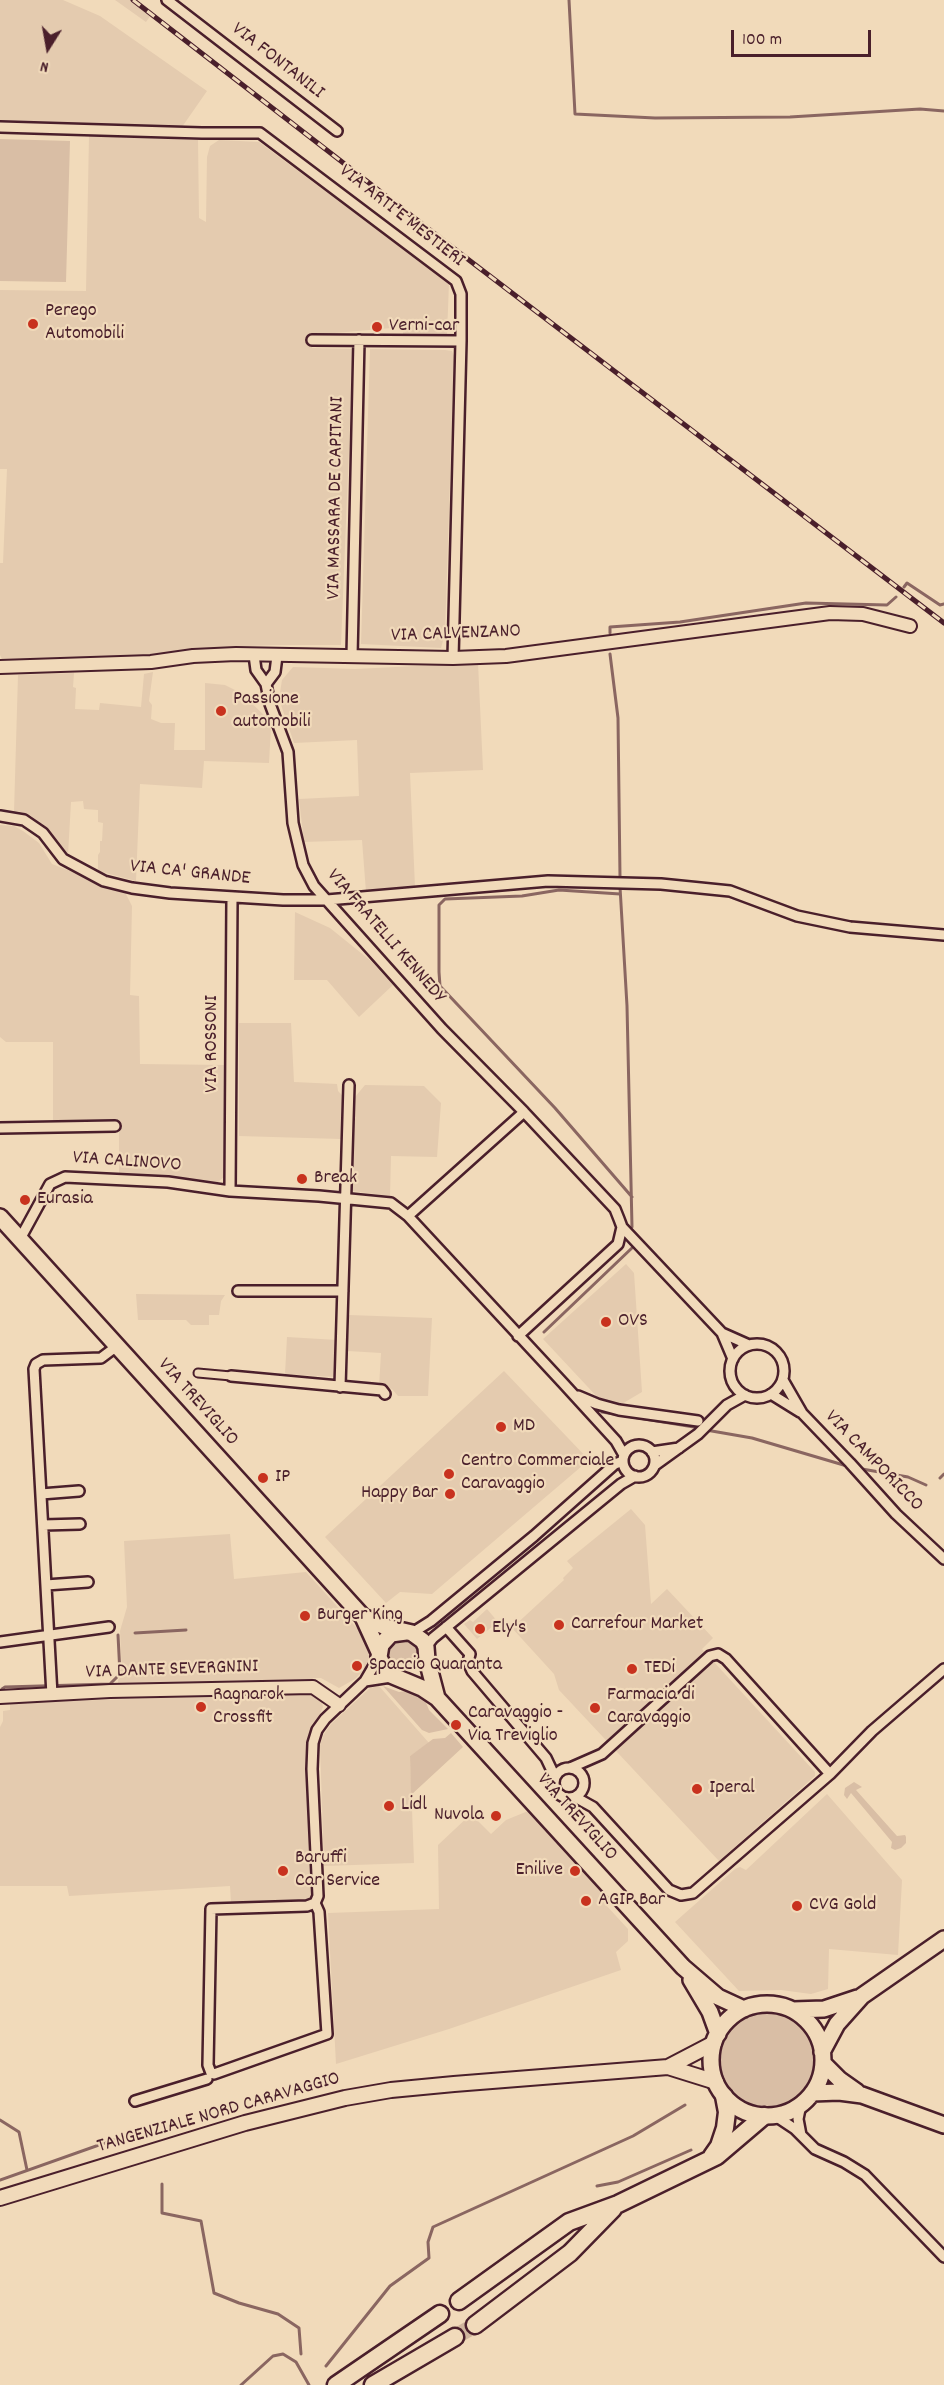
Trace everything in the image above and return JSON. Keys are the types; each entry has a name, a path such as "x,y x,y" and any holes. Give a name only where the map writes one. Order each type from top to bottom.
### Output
{"highway":[{"path":"708,2161 719,2146 725,2128 727,2112 720,2089"},
{"path":"459,2301 569,2222 618,2204 708,2161 769,2116"},
{"path":"475,2325 570,2253 618,2204"},
{"path":"336,2385 440,2314"},
{"path":"373,2385 455,2337"}],"main road":[{"name":"VIA TREVIGLIO","path":"0,1217 363,1617"},
{"path":"363,1617 386,1627 418,1636 426,1654 437,1698"},
{"path":"363,1617 379,1655 382,1669 394,1678 422,1688 437,1698"},
{"path":"379,1655 386,1639 398,1632 409,1632"},
{"path":"394,1678 412,1678 419,1674 426,1654"},
{"name":"VIA TREVIGLIO","path":"437,1698 683,1967 718,1997 744,2009"},
{"path":"862,1996 824,2009 791,2010 769,2004 744,2009 727,2021 716,2038 712,2067 720,2089 742,2110 769,2116 788,2112 806,2099 821,2076 823,2057 837,2024 862,1996 944,1939"},
{"name":"VIA TREVIGLIO","path":"683,1967 710,2012 716,2038"},
{"path":"791,2010 809,2024 818,2037 823,2057 840,2080 862,2096"},
{"name":"TANGENZIALE NORD CARAVAGGIO","path":"0,2198 245,2123 345,2098 392,2090 454,2084 668,2067 716,2038"},
{"name":"TANGENZIALE NORD CARAVAGGIO","path":"668,2067 720,2089"},
{"path":"806,2099 839,2092 862,2096 944,2125"}],"street":[{"name":"VIA FONTANILI","path":"167,0 337,131"},
{"name":"VIA ARTI E MESTIERI","path":"0,127 260,133 456,281 461,294 461,341 453,658"},
{"path":"312,340 461,341"},
{"name":"VIA MASSARA DE CAPITANI","path":"352,656 359,340"},
{"name":"VIA CALVENZANO","path":"0,667 151,662 193,656 453,658 506,656 830,613 863,614 910,626"},
{"name":"VIA FRATELLI KENNEDY","path":"254,656 256,670 266,684 270,704 288,752 293,823 297,845 303,865 314,886 442,1029 615,1209 622,1227 722,1333"},
{"path":"266,684 275,672 277,656"},
{"name":"VIA CA' GRANDE","path":"0,816 24,820 43,833 63,859 82,870 132,888 232,897 327,900 548,881 661,884 730,891 797,916 850,927 944,935"},
{"name":"VIA ROSSONI","path":"230,1191 232,897"},
{"path":"340,1387 350,1085"},
{"path":"408,1216 524,1112"},
{"path":"0,1128 115,1126"},
{"name":"VIA CALINOVO","path":"20,1239 50,1184 54,1180 65,1177 168,1182 230,1191 385,1201 397,1206 408,1216 616,1441 624,1458"},
{"path":"518,1336 618,1244 622,1227"},
{"path":"238,1291 343,1291"},
{"path":"722,1333 749,1345 764,1345 778,1353 784,1366 783,1380 771,1395 758,1398 746,1395 734,1385 730,1373 733,1359 740,1350 749,1345"},
{"path":"722,1333 733,1359"},
{"path":"51,1689 35,1366 43,1360 101,1358 117,1346"},
{"path":"198,1373 382,1389 385,1394"},
{"name":"VIA CAMPORICCO","path":"783,1380 802,1413 896,1514 944,1559"},
{"path":"727,1404 734,1385"},
{"path":"573,1394 620,1410 698,1421"},
{"path":"426,1654 446,1627 621,1484 634,1476 648,1474 655,1465 681,1447 727,1404 746,1395"},
{"name":"VIA CAMPORICCO","path":"771,1395 802,1413"},
{"path":"616,1441 643,1446 652,1452 655,1465"},
{"path":"409,1632 430,1621 534,1536 624,1458 634,1446"},
{"path":"652,1452 681,1447"},
{"path":"624,1458 626,1469 634,1476"},
{"path":"41,1494 79,1491"},
{"path":"42,1526 80,1524"},
{"path":"534,1536 544,1547"},
{"path":"46,1585 88,1582"},
{"path":"0,1642 109,1627"},
{"path":"446,1627 470,1654 468,1662 472,1671 546,1758 555,1777 554,1785 558,1793 565,1797 575,1797 593,1807"},
{"path":"555,1777 567,1768 602,1754 710,1656 718,1654 726,1659 830,1774"},
{"path":"315,1903 319,1912 327,2034 214,2074 211,2073 208,2066 211,1909 307,1906 315,1903 318,1896 312,1769 313,1743 317,1730 325,1719 365,1681 379,1655"},
{"name":"VIA TREVIGLIO","path":"593,1807 669,1890 686,1895 693,1893 830,1774 872,1731 944,1668"},
{"path":"365,1681 394,1678"},
{"name":"VIA DANTE SEVERGNINI","path":"0,1697 51,1689 129,1691 314,1687 339,1705"},
{"path":"546,1758 578,1771 593,1807"},
{"path":"575,1797 580,1793 591,1759"},
{"path":"135,2102 207,2079"},
{"path":"801,2134 798,2119 806,2099"},
{"path":"769,2116 789,2123 815,2149 844,2162 865,2175 944,2257"}],"shaded area":[{"path":"0,0 63,0 100,16 207,91 182,127 0,123"},
{"path":"115,0 137,0 153,12 146,22"},
{"path":"89,136 198,140 199,218 206,222 207,157 210,146 219,140 259,142 449,283 447,335 403,334 403,327 312,335 312,348 353,349 341,645 225,647 151,656 3,661 0,655 0,563 3,563 7,469 0,469 0,290 86,291"},
{"path":"0,139 70,141 66,282 0,281"},
{"path":"370,349 445,350 452,351 454,356 445,633 441,648 361,644"},
{"path":"478,663 483,770 410,773 415,887 366,892 362,840 304,842 299,799 359,796 357,740 294,743 279,699 282,680 293,667 355,669"},
{"path":"153,672 149,701 152,705 151,719 161,723 175,723 174,750 205,750 205,683 225,685 241,693 266,717 271,727 269,763 204,761 202,788 140,784 136,881 98,871 103,823 98,822 98,810 84,809 83,801 71,802 68,855 50,832 30,815 14,812 18,675 74,673 75,709 99,710 100,703 141,707 144,674"},
{"path":"0,825 14,826 39,843 52,864 125,892 132,906 130,995 139,996 140,1064 226,1065 224,1177 218,1182 119,1177 119,1122 53,1124 53,1042 6,1042 0,1037"},
{"path":"295,912 330,928 371,961 393,985 359,1017 327,980 294,980"},
{"path":"239,1023 291,1023 294,1082 337,1084 338,1091 343,1096 341,1139 239,1136"},
{"path":"365,1085 424,1086 441,1103 437,1157 391,1156 390,1196 352,1191 355,1097"},
{"path":"626,1264 634,1273 642,1392 620,1405 600,1400 543,1339"},
{"path":"136,1294 225,1295 221,1301 219,1315 209,1315 209,1325 191,1325 186,1320 138,1320"},
{"path":"349,1315 432,1318 428,1396 398,1396 392,1389 379,1387 381,1353 348,1351"},
{"path":"287,1337 337,1340 335,1377 285,1374"},
{"path":"504,1371 589,1460 432,1594 400,1592 386,1603 325,1537"},
{"path":"631,1509 645,1525 651,1604 667,1589 713,1638 702,1649 815,1772 815,1776 719,1861 559,1690 554,1674 512,1628 564,1580 563,1578 573,1568 567,1561"},
{"path":"230,1534 234,1579 306,1572 364,1636 370,1646 369,1661 355,1679 339,1688 321,1678 313,1678 311,1681 118,1686 118,1680 122,1675 120,1631 127,1607 124,1541"},
{"path":"487,1609 498,1622 477,1639 464,1624 470,1620 473,1622"},
{"path":"402,1640 413,1645 418,1656 413,1667 402,1672 391,1667 386,1656 391,1645"},
{"path":"379,1686 429,1743 410,1756 414,1863 324,1866 320,1745 331,1724 370,1688"},
{"path":"383,1686 399,1692 413,1690 423,1695 429,1710 448,1729 429,1733 422,1730"},
{"path":"312,1693 321,1699 323,1707 306,1744 312,1901 231,1903 230,1886 69,1896 67,1886 0,1886 0,1727 3,1721 3,1711 10,1710 10,1703"},
{"path":"451,1733 463,1747 411,1795 410,1756 433,1739 445,1738"},
{"path":"854,1782 862,1787 856,1790 897,1836 905,1835 906,1843 901,1848 895,1850 891,1848 892,1842 851,1793 847,1799 844,1795 845,1788"},
{"path":"827,1794 902,1880 898,1955 829,1949 828,1989 811,1994 781,1990 739,1991 675,1922 735,1869 740,1867 746,1870"},
{"path":"533,1809 611,1898 605,1904 628,1929 628,1941 616,1952 621,1970 449,2029 336,2064 328,1913 439,1909 438,1845 471,1814 491,1834 506,1820"},
{"path":"768,2012 787,2016 802,2027 813,2042 817,2061 813,2080 802,2095 787,2106 768,2110 749,2106 734,2095 723,2080 719,2061 723,2042 734,2027 749,2016"}],"waterway":[{"path":"569,0 575,114 655,118 790,117 920,109 944,111"},
{"path":"904,587 907,583 940,605 944,604"},
{"path":"610,633 610,627 680,622 806,603 887,605 896,597"},
{"path":"610,654 618,718 620,877"},
{"path":"620,887 627,1006 632,1227"},
{"path":"620,894 559,890 522,896 445,899 439,905 439,972 440,986 555,1108 632,1197"},
{"path":"544,1332 633,1247"},
{"path":"602,1412 700,1428"},
{"path":"706,1430 752,1438 847,1466"},
{"path":"862,1469 908,1477 926,1485"},
{"path":"940,1478 944,1474"},
{"path":"135,1633 186,1630"},
{"path":"2,1689 5,1687 110,1684 120,1674 118,1635"},
{"path":"326,2366 390,2286 429,2258 428,2242 433,2227 633,2136 685,2105"},
{"path":"0,2120 19,2132 27,2170"},
{"path":"0,2180 161,2123"},
{"path":"597,2186 618,2182 691,2150"},
{"path":"162,2184 162,2213 201,2221 214,2293 278,2314 299,2328 301,2354"},
{"path":"241,2385 273,2356 283,2354 296,2362 309,2385"}],"tunnel":[{"path":"455,2337 475,2325"}],"railway":[{"path":"133,0 944,623"}],"place":[{"name":"Perego Automobili","path":"33,324"},
{"name":"Verni-car","path":"377,327"},
{"name":"Passione automobili","path":"221,711"},
{"name":"Break","path":"302,1179"},
{"name":"Eurasia","path":"25,1200"},
{"name":"OVS","path":"606,1322"},
{"name":"MD","path":"501,1427"},
{"name":"Centro Commerciale Caravaggio","path":"449,1474"},
{"name":"IP","path":"263,1478"},
{"name":"Happy Bar","path":"450,1494"},
{"name":"Burger King","path":"305,1616"},
{"name":"Carrefour Market","path":"559,1625"},
{"name":"Ely's","path":"480,1629"},
{"name":"Spaccio Quaranta","path":"357,1666"},
{"name":"TEDi","path":"632,1669"},
{"name":"Ragnarok Crossfit","path":"201,1707"},
{"name":"Farmacia di Caravaggio","path":"595,1708"},
{"name":"Caravaggio - Via Treviglio","path":"456,1725"},
{"name":"Iperal","path":"697,1789"},
{"name":"Lidl","path":"389,1806"},
{"name":"Nuvola","path":"496,1816"},
{"name":"Baruffi Car Service","path":"283,1871"},
{"name":"Enilive","path":"575,1871"},
{"name":"AGIP Bar","path":"586,1901"},
{"name":"CVG Gold","path":"797,1906"}]}
